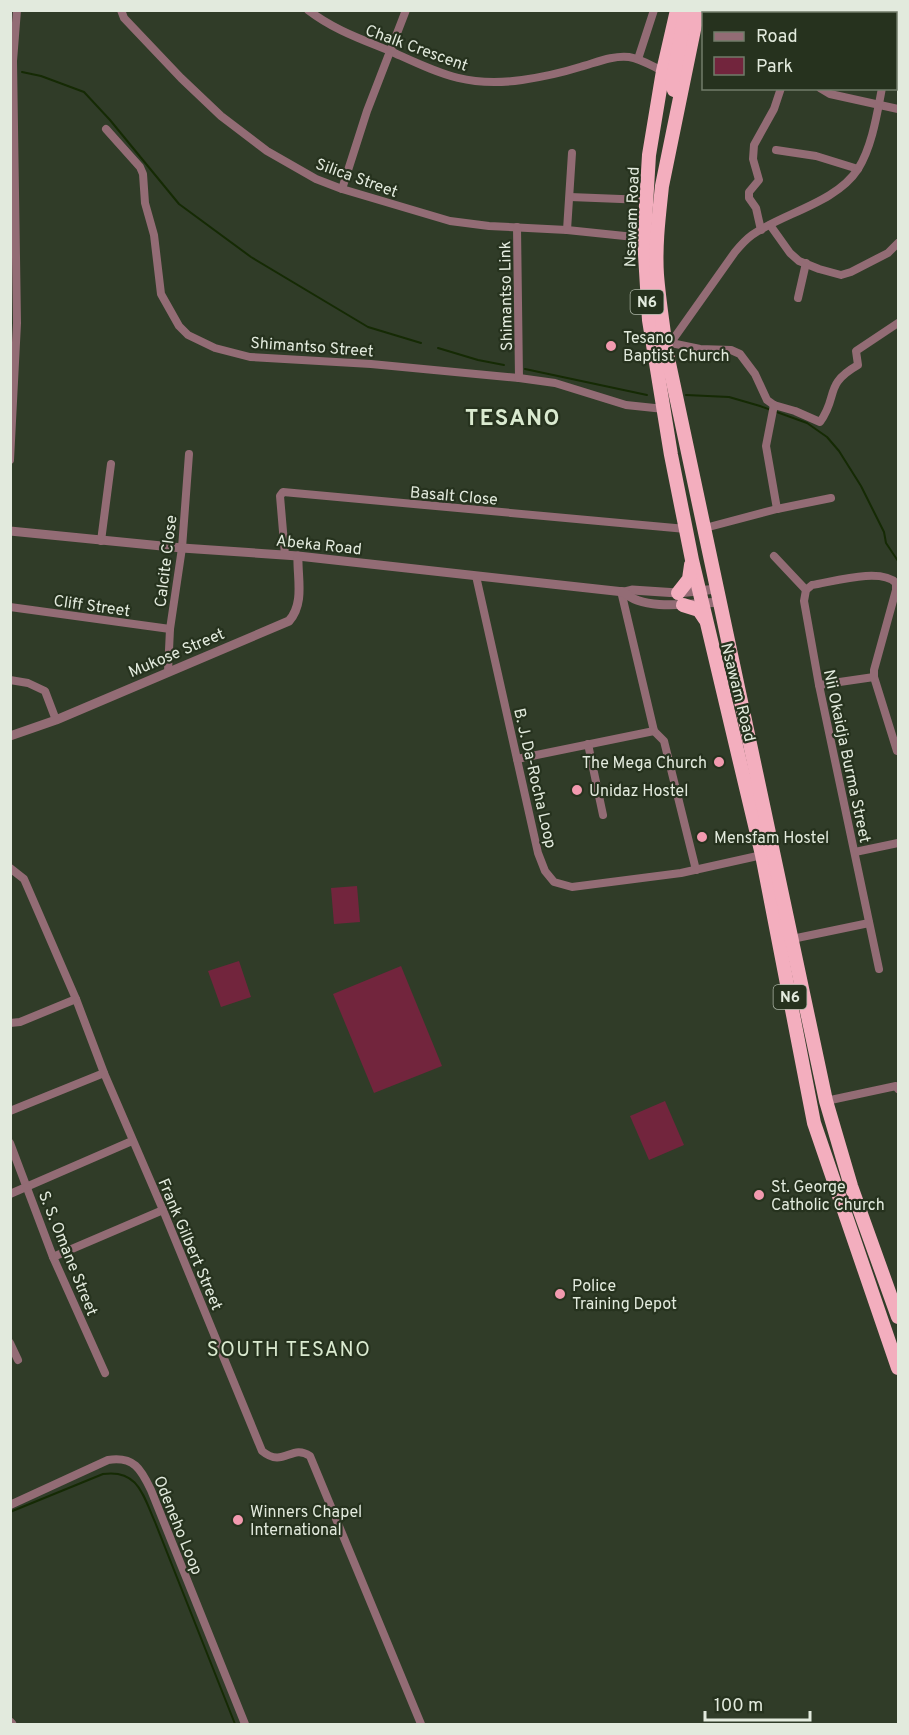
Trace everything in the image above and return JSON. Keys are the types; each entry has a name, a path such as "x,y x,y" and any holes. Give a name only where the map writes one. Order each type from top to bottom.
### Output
{"highway":[{"name":"Nsawam Road","path":"677,10 663,71 649,155 644,238 649,320 692,560 762,855 814,1123 898,1368"},
{"path":"680,91 674,90 672,85 686,10"},
{"name":"Nsawam Road","path":"698,10 662,186 657,242 657,275 718,596 826,1101 851,1186 898,1317"},
{"path":"692,560 689,579 681,599 699,610 705,619"}],"street":[{"path":"10,460 17,323 14,272 13,60 17,10"},
{"name":"Silica Street","path":"121,10 124,18 222,117 291,166 342,189 450,222 644,238"},
{"name":"Chalk Crescent","path":"309,10 339,31 431,70 477,82 521,80 627,57 638,59 663,71"},
{"path":"342,189 360,131 406,10"},
{"path":"638,59 654,10"},
{"path":"761,230 756,208 749,198 749,192 759,180 753,152 754,145 778,100 780,90"},
{"path":"823,90 830,94 898,109"},
{"path":"882,90 865,153 858,169 831,194 752,236 735,252 669,346 732,350 740,354 748,362 767,400 774,405 820,422 824,417 831,392 838,378 858,365 856,351 898,322"},
{"name":"Shimantso Street","path":"106,129 140,167 143,174 144,203 154,235 161,294 179,326 188,335 215,348 250,357 520,371 626,405 664,409"},
{"path":"776,150 816,156 858,169"},
{"path":"567,230 572,153"},
{"path":"570,197 646,200"},
{"path":"770,225 798,261 841,275 888,253 898,243"},
{"name":"Shimantso Link","path":"517,227 520,371"},
{"path":"798,298 807,263"},
{"path":"774,405 766,446 777,509"},
{"name":"Calcite Close","path":"168,671 170,629 182,548 189,454"},
{"path":"101,541 111,464"},
{"name":"Basalt Close","path":"285,555 280,496 283,492 686,529"},
{"path":"705,528 777,509 831,498"},
{"name":"Abeka Road","path":"10,531 101,541 298,556 622,592 630,598 643,602 718,596"},
{"name":"Mukose Street","path":"10,736 56,720 289,621 296,613 298,604 298,556"},
{"path":"774,556 805,592 812,585 867,577 883,576 891,578 896,583 874,677 895,734 897,751"},
{"name":"B. J. Da-Rocha Loop","path":"476,576 538,853 545,871 554,882 572,887 696,870 762,855"},
{"path":"622,592 654,731 664,741 696,870"},
{"name":"Nii Okaidja Burma Street","path":"805,592 819,685 879,969"},
{"name":"Cliff Street","path":"10,607 170,629"},
{"path":"819,685 874,677"},
{"path":"10,680 28,683 45,691 56,720"},
{"path":"517,759 654,731"},
{"path":"588,744 603,815"},
{"path":"855,852 898,843"},
{"name":"Frank Gilbert Street","path":"10,868 24,879 76,999 104,1073 262,1452 270,1458 277,1459 299,1451 310,1456 421,1725"},
{"path":"792,939 869,923"},
{"path":"10,1023 20,1022 76,999"},
{"path":"10,1111 104,1073"},
{"path":"826,1101 896,1086 898,1089"},
{"path":"10,1194 132,1141"},
{"name":"S. S. Omane Street","path":"10,1143 53,1257 105,1373"},
{"path":"53,1257 163,1210"},
{"path":"10,1343 18,1360"},
{"name":"Odeneho Loop","path":"10,1505 108,1460 125,1459 134,1463 142,1471 151,1490 245,1725"}],"green space":[{"path":"357,886 360,922 334,924 331,888"},
{"path":"239,961 251,997 221,1007 208,971"},
{"path":"401,966 442,1066 374,1093 333,994"},
{"path":"665,1101 684,1145 649,1160 630,1116"}],"waterway":[{"path":"22,72 41,76 84,92 179,204 251,257 368,327 421,343"},
{"path":"438,348 504,365"},
{"path":"525,369 647,395"},
{"path":"686,395 729,397 760,406 807,423 827,437 839,451 861,486 884,532 886,543 898,561"},
{"path":"10,1512 103,1474 115,1474 132,1480 147,1502 235,1724"}],"place":[{"name":"Tesano Baptist Church","path":"611,346"},
{"name":"The Mega Church","path":"719,762"},
{"name":"Unidaz Hostel","path":"577,790"},
{"name":"Mensfam Hostel","path":"702,837"},
{"name":"St. George Catholic Church","path":"759,1195"},
{"name":"Police Training Depot","path":"560,1294"},
{"name":"Winners Chapel International","path":"238,1520"}],"district":[{"name":"TESANO","path":"513,417"},
{"name":"SOUTH TESANO","path":"289,1349"}]}
